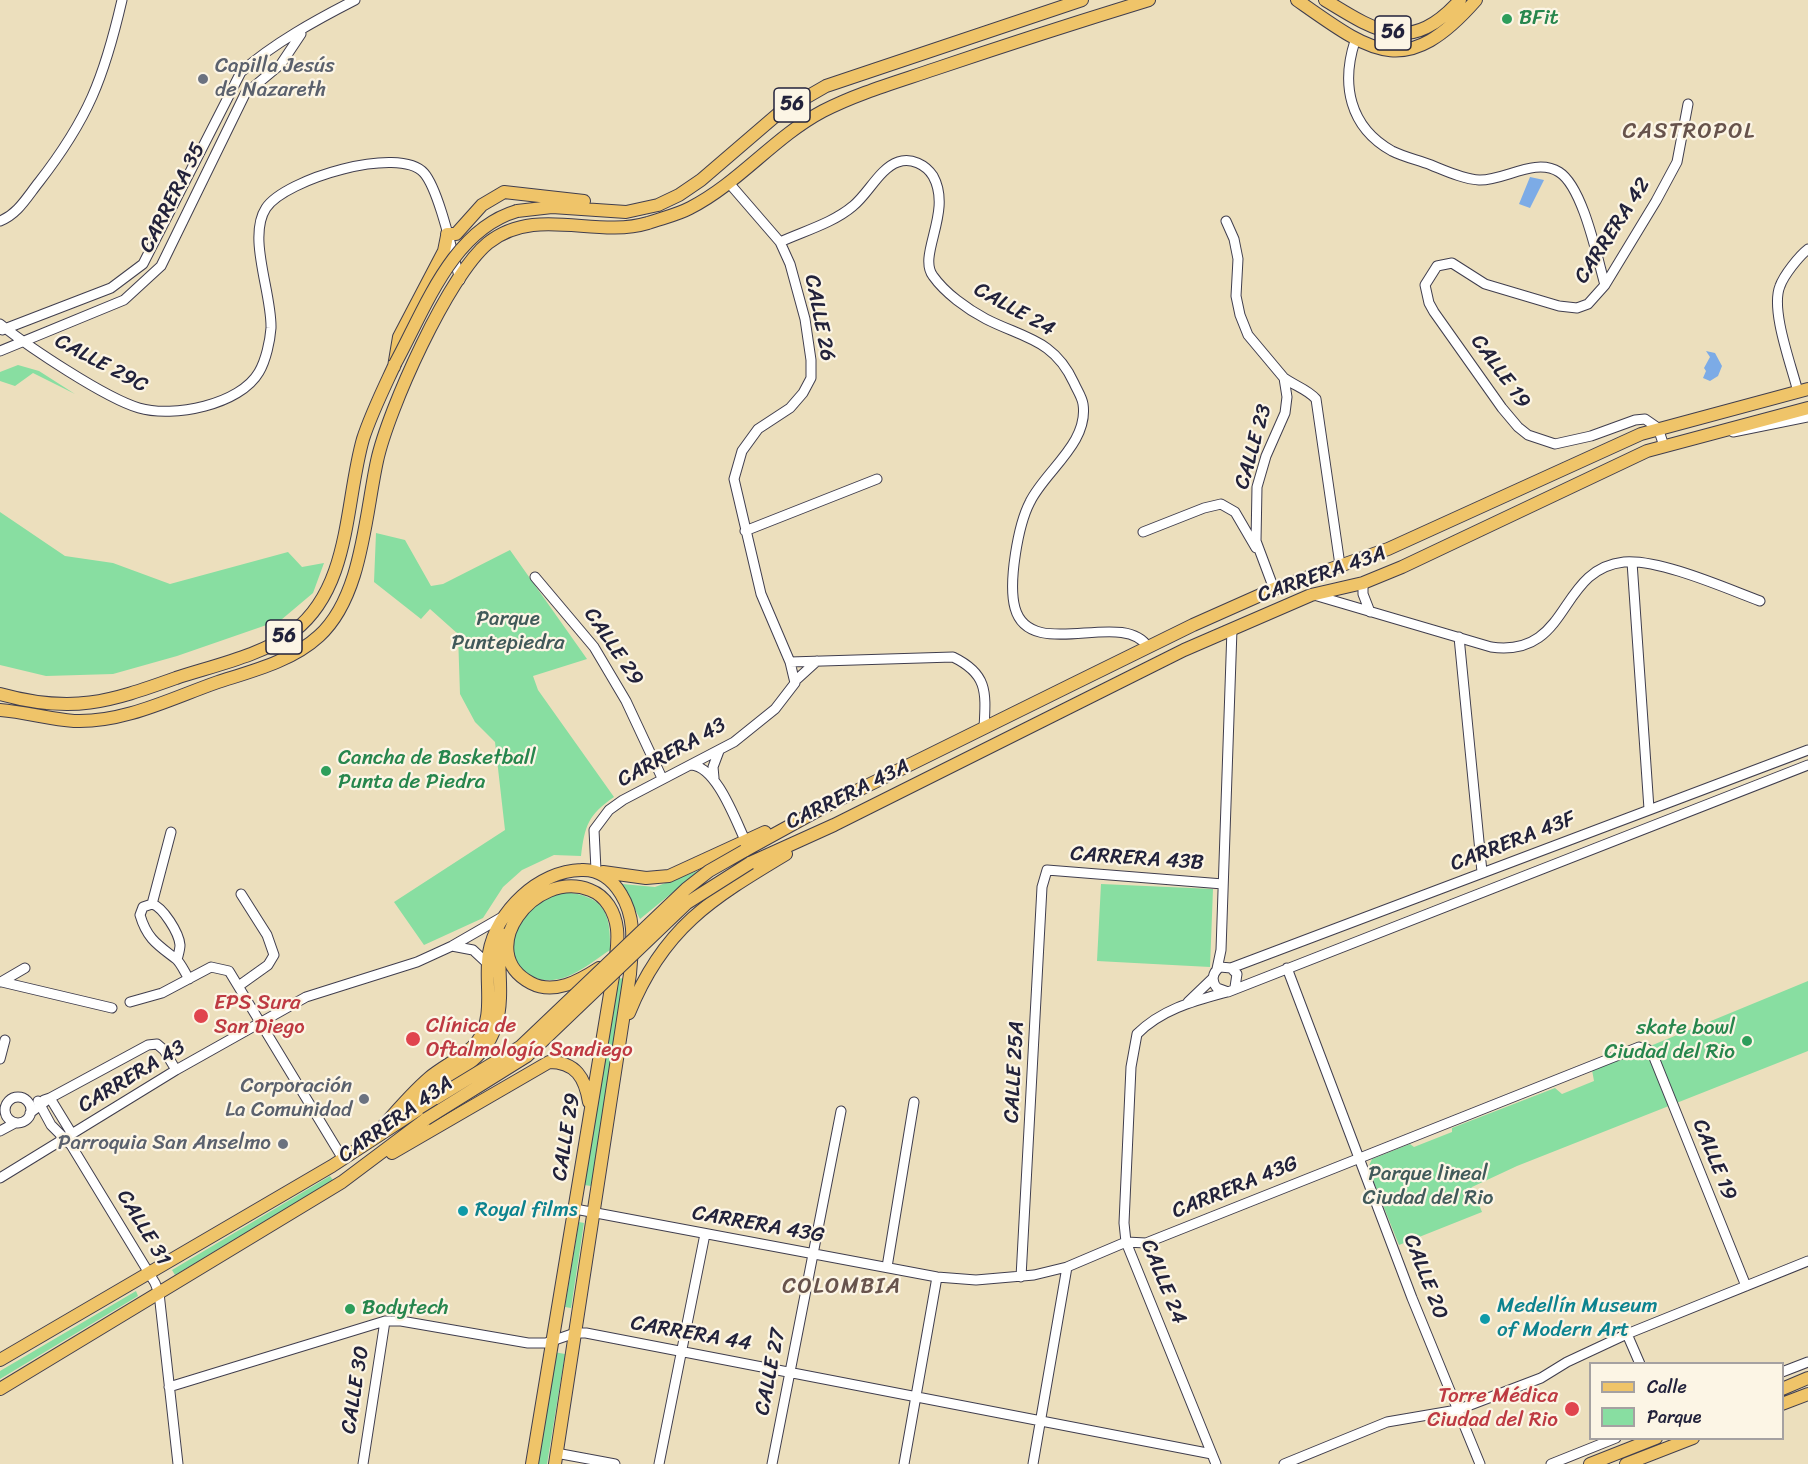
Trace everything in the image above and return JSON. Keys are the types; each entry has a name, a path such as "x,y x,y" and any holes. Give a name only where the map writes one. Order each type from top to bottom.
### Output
{"main road":[{"name":"56","path":"0,694 54,705 119,699 263,648 293,632 309,617 332,579 363,439 394,366 462,246 491,220 517,211 552,207 626,212 648,208 679,195 779,113 826,86 1082,0"},
{"name":"56","path":"0,710 76,721 119,717 283,659 320,636 331,624 348,595 377,459 398,399 423,344 472,260 502,234 518,227 546,223 610,229 630,228 683,212 729,183 793,130 856,96 1149,0"},
{"name":"56","path":"1297,0 1355,40 1382,51 1413,47 1447,29 1476,0"},
{"name":"56","path":"1324,0 1370,28 1392,33 1411,33 1433,25 1460,0"},
{"path":"394,366 399,337 444,251 447,235 460,231 477,210 491,198 504,192 620,206 646,204 679,195"},
{"path":"477,210 482,221 490,230 502,234"},
{"name":"CARRERA 43A","path":"0,1360 343,1159 436,1098 520,1047 698,879 824,807 1148,647 1274,589 1452,522 1658,428 1803,391"},
{"name":"CARRERA 43A","path":"0,1389 342,1182 426,1119 527,1056 687,903 746,852 834,825 1184,650 1311,595 1363,582 1402,567 1593,476 1664,446 1808,408"},
{"path":"624,1025 653,965 695,914 720,894 834,825"},
{"path":"369,1141 430,1077 476,1042 487,1016 488,963 492,942 506,915 523,895 546,879 573,870 596,870 631,877 660,878 746,852"},
{"name":"CALLE 29","path":"555,1458 624,1025 633,925 627,904 617,887 596,870"},
{"name":"CALLE 29","path":"532,1464 616,958 617,931 609,905 595,892 583,887 563,886 543,893 526,906 510,930 507,950 513,967 530,983 550,988 576,982 608,962"},
{"path":"369,1141 431,1089 470,1063 488,1046 499,1018 498,952 506,915"},
{"path":"342,1182 542,1064 558,1062 570,1065 578,1072 587,1087 591,1111"},
{"path":"1786,1386 1808,1378"},
{"path":"1784,1403 1808,1394"},
{"path":"1590,1464 1651,1440"},
{"path":"1626,1464 1688,1440"}],"street":[{"path":"0,221 18,210 58,158 84,117 106,67 122,0"},
{"name":"CARRERA 35","path":"2,328 111,288 143,264 241,72 256,59 304,30 317,19 355,0"},
{"name":"CARRERA 35","path":"0,351 22,340 124,300 161,266 245,94 281,64 304,30"},
{"path":"1355,40 1349,60 1347,81 1356,115 1369,134 1392,151 1477,180 1495,179 1533,168 1554,169 1568,179 1575,194 1597,251 1605,285"},
{"name":"CARRERA 42","path":"1425,285 1437,266 1452,263 1485,284 1559,306 1577,308 1588,304 1605,285 1677,162 1688,104"},
{"name":"CALLE 29C","path":"2,328 101,389 138,408 165,411 203,407 227,398 246,386 259,372 269,339 270,304 259,237 260,222 265,209 273,199 319,176 396,161 408,163 424,173 431,184 447,235"},
{"name":"CALLE 24","path":"780,242 844,213 855,205 891,166 899,161 912,161 926,168 939,189 941,208 929,257 930,273 945,289 985,318 1043,343 1071,377 1083,403 1082,421 1077,433 1052,473 1031,500 1024,516 1014,570 1015,608 1024,625 1033,631 1062,634 1107,632 1137,637 1148,647"},
{"name":"CALLE 26","path":"729,183 780,242 790,264 805,319 811,378 803,393 790,408 758,429 742,451 734,479 745,531"},
{"name":"CALLE 23","path":"1226,220 1234,239 1238,259 1236,296 1240,315 1248,336 1284,378 1287,397 1285,414 1266,456 1257,487 1255,524 1258,551 1274,589"},
{"path":"447,235 460,280"},
{"path":"1803,391 1781,326 1778,296 1780,285 1808,249"},
{"name":"CALLE 19","path":"1425,285 1429,303 1434,312 1502,408 1528,435 1555,444 1591,436 1635,420 1645,419 1658,428"},
{"path":"58,308 68,323"},
{"path":"1284,378 1308,391 1316,399 1340,565"},
{"path":"1287,397 1299,388"},
{"path":"1713,433 1747,431 1808,417"},
{"path":"1658,428 1664,446"},
{"path":"795,681 790,662 768,615 745,531 878,479"},
{"path":"1143,532 1204,508 1221,504 1234,512 1258,551"},
{"path":"1240,521 1255,524"},
{"path":"1311,595 1508,649 1534,643 1556,622 1578,588 1603,568 1632,562 1647,563 1684,574 1760,601"},
{"path":"1632,562 1648,809"},
{"name":"CALLE 29","path":"535,577 594,646 626,701 662,778"},
{"path":"1363,582 1363,594 1370,612"},
{"path":"1221,950 1229,967 1238,978 1231,989 1216,988 1215,974 1221,950 1232,629"},
{"path":"1459,637 1482,872"},
{"path":"790,662 953,657 973,666 981,678 984,693 984,728"},
{"name":"CARRERA 43","path":"596,870 593,839 597,824 623,800 734,742 775,709 794,686 795,681 817,661"},
{"name":"CARRERA 43F","path":"1186,1003 1215,974 1229,967 1808,750"},
{"path":"719,751 713,767 714,778 746,852"},
{"path":"691,765 703,767 714,778"},
{"name":"CARRERA 43F","path":"1137,1034 1147,1024 1186,1003 1287,968 1808,765"},
{"path":"152,904 171,832"},
{"name":"CARRERA 43B","path":"1047,870 1223,884"},
{"name":"CALLE 25A","path":"1021,1277 1042,887 1047,870"},
{"path":"240,985 268,965 274,955 267,935 241,894"},
{"path":"177,960 180,947 178,938 161,909 152,904 143,907 141,919 164,953 177,960 189,979"},
{"name":"CARRERA 43","path":"0,1178 261,1020 306,997 378,975 452,946 506,915"},
{"path":"452,946 473,950 488,963"},
{"path":"130,1002 162,993 211,967 220,967 229,971 240,985 343,1159"},
{"path":"1,982 25,968"},
{"name":"CALLE 20","path":"1287,968 1457,1410 1480,1464"},
{"path":"1,982 112,1008"},
{"name":"CALLE 24","path":"1137,1034 1131,1066 1124,1223 1126,1242 1216,1464"},
{"path":"0,1059 5,1040"},
{"path":"0,1131 15,1123 25,1121 34,1106 148,1045 157,1044 164,1050 176,1070"},
{"name":"CARRERA 43G","path":"575,1209 937,1277 976,1280 1021,1277 1066,1267 1126,1242 1146,1243 1629,1050 1639,1047 1647,1049"},
{"name":"CALLE 19","path":"1647,1049 1653,1055 1746,1286"},
{"path":"0,1095 5,1103 7,1117 15,1123"},
{"path":"5,1103 20,1097 34,1106"},
{"name":"CALLE 31","path":"50,1098 69,1137 151,1273 159,1293 178,1464"},
{"path":"887,1267 914,1102"},
{"name":"CALLE 31","path":"34,1106 51,1125 69,1137"},
{"name":"CALLE 27","path":"772,1464 841,1111"},
{"path":"658,1464 705,1234"},
{"path":"1284,1464 1387,1422 1457,1410 1541,1378 1568,1362 1628,1334 1808,1261"},
{"path":"1033,1464 1066,1267"},
{"path":"904,1464 937,1277"},
{"name":"CARRERA 44","path":"169,1386 385,1321 401,1321 528,1343 553,1341 575,1333 681,1350 1212,1454"},
{"name":"CALLE 30","path":"363,1464 385,1321"},
{"path":"1628,1334 1639,1362"},
{"path":"1784,1371 1808,1362"},
{"path":"1551,1464 1611,1440"},
{"path":"555,1458 615,1464"}],"green space":[{"path":"18,365 39,371 75,394 33,373 15,386 0,381 0,372"},
{"path":"0,512 65,556 113,563 170,584 288,552 302,567 324,563 313,593 281,620 177,656 113,674 46,676 0,665"},
{"name":"Parque Puntepiedra","path":"376,533 405,540 431,586 443,584 510,550 587,659 533,676 538,690 614,797 598,809 589,822 581,856 554,855 522,870 503,887 483,918 424,945 394,902 505,830 495,742 475,722 460,694 458,634 430,609 421,619 374,582"},
{"path":"700,870 640,919 622,884 655,887"},
{"path":"1101,884 1213,889 1210,967 1097,961"},
{"path":"564,892 588,897 602,908 609,925 610,950 566,977 551,980 538,979 519,965 514,954 513,941 516,928 532,906"},
{"path":"624,978 591,1186 584,1185 616,979"},
{"name":"Parque lineal Ciudad del Rio","path":"1808,981 1808,1051 1517,1166 1472,1187 1482,1212 1399,1245 1368,1168 1372,1159 1410,1144 1414,1147 1452,1132 1452,1128 1555,1088 1562,1094 1594,1081 1592,1070"},
{"path":"330,1176 333,1180 175,1275 172,1270"},
{"path":"579,1222 584,1223 571,1308 565,1307"},
{"path":"136,1291 138,1296 0,1379 0,1371"},
{"path":"554,1352 565,1354 547,1464 536,1464"}],"water":[{"path":"1530,177 1544,180 1530,208 1519,204"},
{"path":"1706,351 1715,353 1722,366 1718,376 1710,381 1703,378 1706,371 1704,368 1710,357"}],"place":[{"name":"BFit","path":"1507,19"},
{"name":"Capilla Jesús de Nazareth","path":"203,79"},
{"name":"Cancha de Basketball Punta de Piedra","path":"326,771"},
{"name":"EPS Sura San Diego","path":"201,1016"},
{"name":"Clínica de Oftalmología Sandiego","path":"413,1039"},
{"name":"skate bowl Ciudad del Rio","path":"1747,1041"},
{"name":"Corporación La Comunidad","path":"364,1099"},
{"name":"Parroquia San Anselmo","path":"283,1144"},
{"name":"Royal films","path":"463,1211"},
{"name":"Bodytech","path":"350,1309"},
{"name":"Medellín Museum of Modern Art","path":"1485,1319"},
{"name":"Torre Médica Ciudad del Rio","path":"1572,1409"}],"district":[{"name":"CASTROPOL","path":"1689,132"},
{"name":"COLOMBIA","path":"842,1287"}]}
